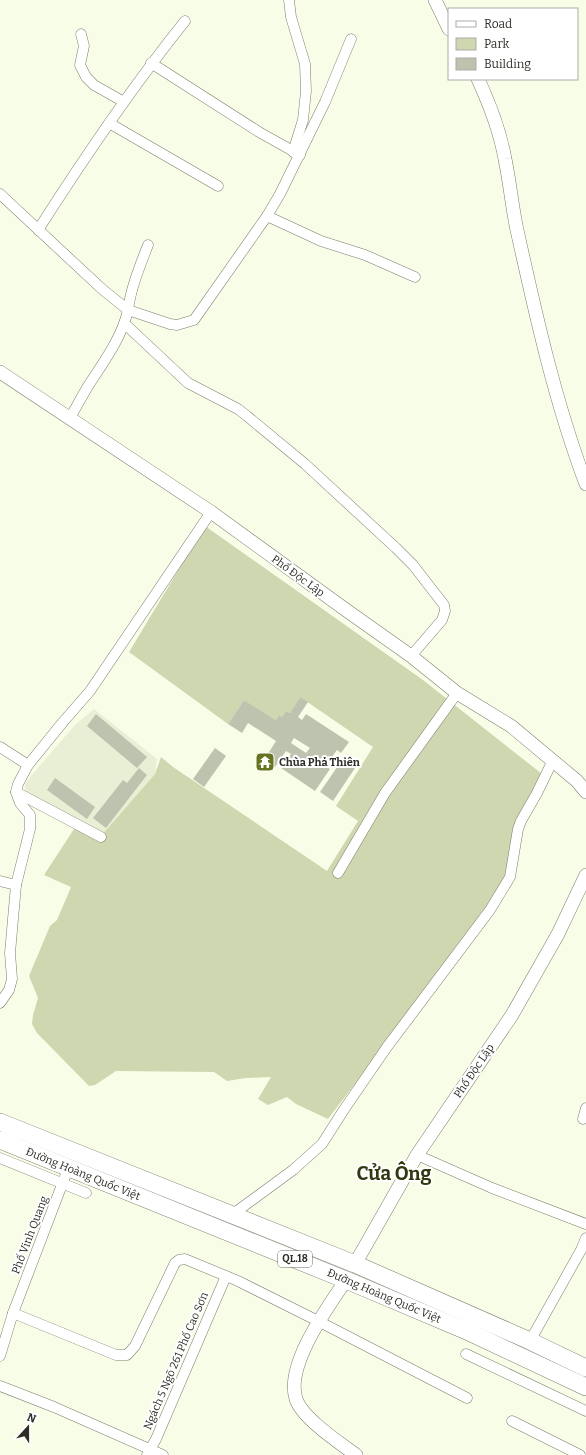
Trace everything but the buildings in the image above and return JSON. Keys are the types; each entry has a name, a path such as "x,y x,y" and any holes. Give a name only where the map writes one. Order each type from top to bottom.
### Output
{"highway":[{"name":"Đường Hoàng Quốc Việt","path":"0,1122 234,1214 355,1264 530,1341 586,1368"},
{"name":"Đường Hoàng Quốc Việt","path":"0,1140 65,1176 346,1280 469,1332 586,1387"}],"street":[{"path":"289,0 291,18 305,64 306,91 303,120 296,154"},
{"path":"435,0 448,27"},
{"path":"38,230 151,63 185,21"},
{"path":"82,34 84,46 80,65 86,77 94,85 124,102"},
{"path":"0,194 102,289 128,310 170,324 177,325 194,320 267,216 280,194 296,154 325,102 351,39"},
{"path":"151,63 296,154"},
{"path":"478,80 498,130 506,160 513,212 547,360 577,461 586,484"},
{"path":"109,123 218,186"},
{"path":"267,216 321,240 364,255 415,277"},
{"path":"70,418 89,384 111,352 123,328 138,271 148,245"},
{"path":"123,328 188,383 238,409 273,436 413,565 444,605 445,611 438,623 411,656"},
{"name":"Phố Độc Lập","path":"0,372 211,512 411,656 458,693 511,726 552,762 577,781 586,792"},
{"path":"0,1004 9,990 12,978 10,952 16,885 30,829 30,815 20,803 16,792 18,784 28,765 90,691 211,512"},
{"path":"338,873 385,793 458,693"},
{"path":"0,747 28,765"},
{"path":"234,1214 293,1170 322,1144 344,1108 387,1047 490,910 510,877 518,829 521,821 552,762"},
{"path":"16,792 101,837"},
{"name":"Phố Độc Lập","path":"355,1264 417,1155 512,1015 558,934 586,875"},
{"path":"0,881 16,885"},
{"path":"583,1119 586,1108"},
{"path":"417,1155 492,1188 586,1224"},
{"path":"0,1158 65,1176 86,1193"},
{"name":"Phố Vinh Quang","path":"0,1356 13,1313 65,1176"},
{"path":"530,1341 586,1238"},
{"path":"13,1313 116,1355 127,1355 135,1346 175,1263 179,1260 185,1259 238,1281 467,1398"},
{"name":"Ngách 5 Ngõ 261 Phố Cao Sơn","path":"149,1452 226,1276"},
{"path":"346,1280 318,1321 300,1358 294,1390 296,1400 303,1411 326,1433 356,1455"},
{"path":"466,1354 586,1410"},
{"path":"0,1386 54,1407 149,1452 163,1455"},
{"path":"512,1421 580,1455"}],"shaded area":[{"path":"94,709 157,759 155,774 102,836 26,792 25,784 75,725"}],"green space":[{"path":"205,526 423,680 542,774 507,873 495,896 447,963 328,1119 296,1104 287,1097 268,1105 258,1099 271,1077 246,1078 227,1081 214,1072 116,1071 95,1085 89,1086 37,1033 32,1024 38,998 29,976 50,926 57,920 71,887 44,875 76,826 102,835 155,774 161,757 173,767 327,871 358,821 336,806 373,747 300,697 290,713 286,711 282,717 279,715 276,720 244,700 228,724 129,652"}],"place":[{"name":"Chùa Phả Thiên","path":"265,762"}],"district":[{"name":"Cửa Ông","path":"394,1173"}]}
